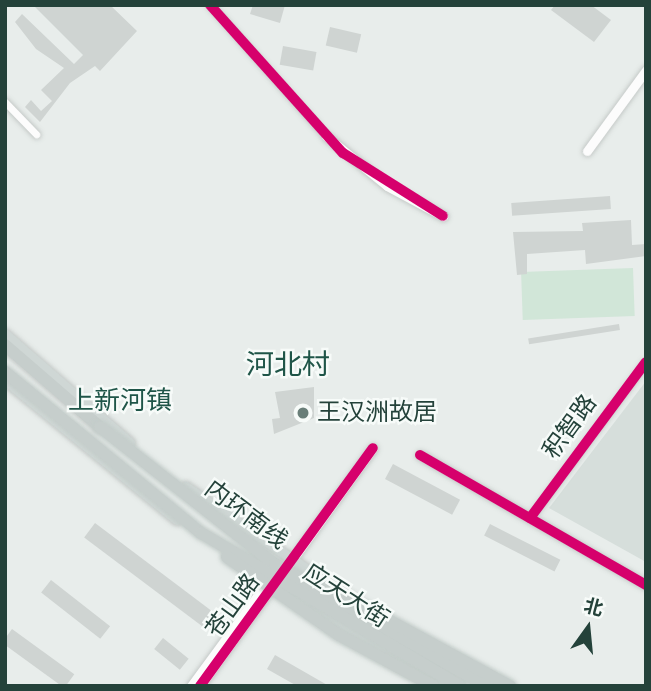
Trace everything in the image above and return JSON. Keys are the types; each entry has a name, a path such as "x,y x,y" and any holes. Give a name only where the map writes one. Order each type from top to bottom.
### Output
{"highway":[{"name":"内环南线","path":"5,345 165,482 213,515 275,564 486,686"},
{"name":"内环南线","path":"5,372 201,533 460,686"},
{"path":"213,515 312,579 510,686"},
{"path":"201,533 258,582 433,686"}],"main road":[{"name":"应天大街","path":"5,334 175,480 288,558 500,686"},
{"name":"应天大街","path":"5,380 143,496 270,585 445,686"}],"street":[{"path":"210,5 326,135 387,186 443,216"},
{"path":"587,151 646,70"},
{"path":"5,102 36,134"},
{"name":"积智路","path":"530,518 646,362"},
{"name":"苍山路","path":"200,686 288,558 373,448"},
{"path":"420,455 646,584"},
{"name":"苍山路","path":"191,686 270,585"}],"shaded area":[{"path":"646,381 646,562 549,508"}],"green space":[{"path":"633,268 635,316 523,320 521,272"}],"building":[{"path":"33,5 110,5 137,31 100,71 95,66 70,83 40,122 25,107 31,100 41,111 52,101 41,90 64,68 36,49 15,22 22,14 74,64 83,55"},
{"path":"253,5 285,5 280,23 250,14"},
{"path":"555,5 591,5 611,20 594,42 551,10"},
{"path":"330,27 361,34 357,53 326,46"},
{"path":"283,46 316,52 313,71 280,65"},
{"path":"610,196 611,209 512,216 511,203"},
{"path":"631,220 632,245 646,244 646,256 586,264 585,250 527,254 527,274 517,275 513,232 583,231 582,223"},
{"path":"619,324 620,330 529,344 528,338"},
{"path":"314,387 314,418 274,434 272,419 280,418 275,392"},
{"path":"393,464 460,500 452,515 385,479"},
{"path":"95,523 216,614 206,629 84,537"},
{"path":"490,524 560,560 554,571 484,536"},
{"path":"51,580 110,626 100,639 41,593"},
{"path":"12,629 74,674 66,686 62,686 5,645 5,639"},
{"path":"163,638 189,659 180,670 154,649"},
{"path":"275,655 329,686 297,686 267,669"}],"cycle path":[{"path":"210,5 343,153 443,216"},
{"path":"530,518 646,362"},
{"path":"200,686 373,448"},
{"path":"420,455 646,585"}],"place":[{"name":"王汉洲故居","path":"303,413"}],"district":[{"name":"河北村","path":"288,365"},
{"name":"上新河镇","path":"120,401"}]}
